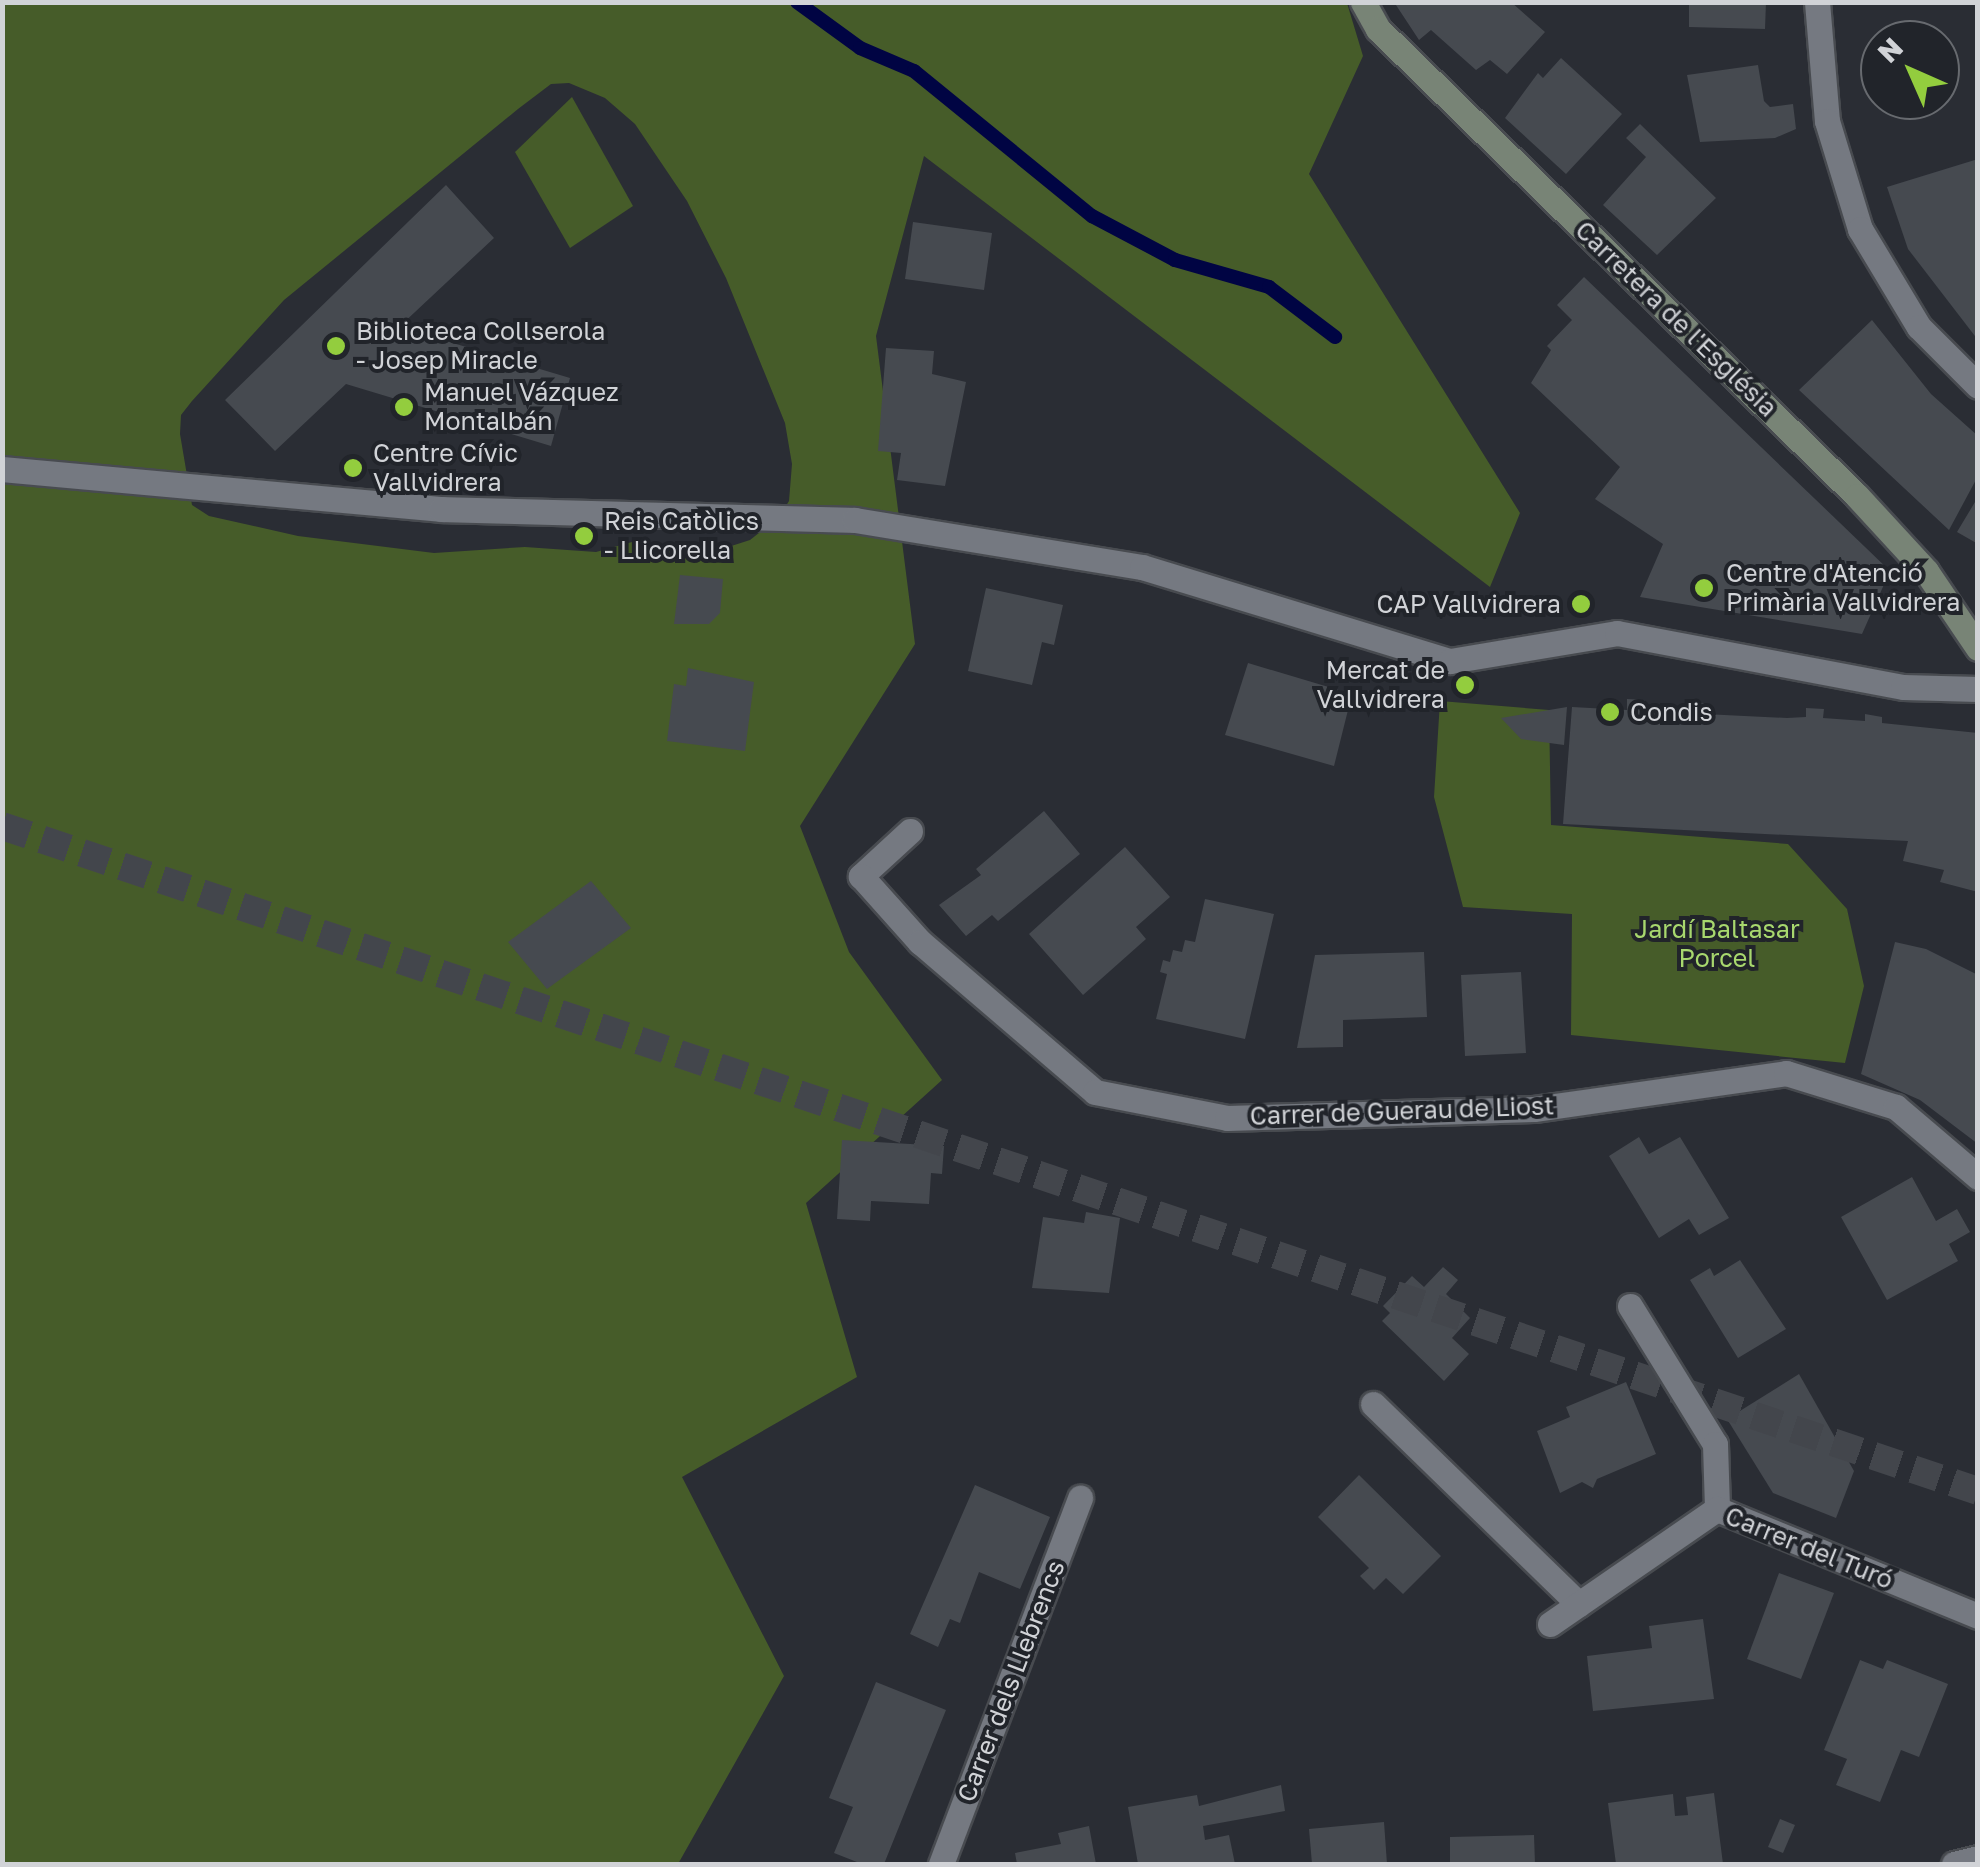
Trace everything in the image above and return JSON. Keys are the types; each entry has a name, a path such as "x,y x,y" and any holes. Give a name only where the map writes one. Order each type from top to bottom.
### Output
{"main road":[{"name":"Carretera de l'Església","path":"1363,2 1378,30 1857,496 1926,570 1978,648"}],"street":[{"path":"1817,2 1827,120 1860,229 1918,327 1978,386"},
{"path":"2,469 440,508 855,520 1142,567 1450,662 1617,633 1903,687 1978,689"},
{"name":"Carrer de Guerau de Liost","path":"910,831 862,876 920,942 1095,1092 1228,1118 1534,1109 1786,1073 1896,1107 1978,1177"},
{"path":"1630,1306 1715,1444 1717,1509"},
{"path":"1374,1404 1579,1604"},
{"name":"Carrer dels Llebrencs","path":"941,1864 1080,1498"},
{"name":"Carrer del Turó","path":"1550,1624 1717,1509 1978,1616"},
{"path":"1954,1864 1978,1858"}],"green space":[{"path":"3,3 1347,3 1363,56 1309,174 1520,513 1490,587 924,156 876,336 915,644 800,826 849,952 942,1080 806,1203 857,1377 682,1477 784,1676 678,1864 3,1864","holes":["569,83 605,98 635,124 687,201 726,278 785,423 792,464 789,501 779,517 750,540 700,556 632,542 596,552 525,547 434,553 298,536 209,516 192,505 180,434 181,415 284,300 551,84"]},
{"path":"572,97 633,206 570,248 515,152"},
{"name":"Jardí Baltasar Porcel","path":"1440,701 1549,710 1551,825 1788,844 1847,909 1864,986 1845,1063 1571,1035 1572,914 1463,907 1434,797"}],"building":[{"path":"1394,2 1511,2 1545,32 1507,74 1490,60 1476,70 1431,30 1419,40"},
{"path":"1689,2 1766,2 1765,29 1689,27"},
{"path":"1561,58 1622,114 1566,174 1505,118 1538,73 1543,78"},
{"path":"1758,65 1764,101 1770,107 1793,104 1796,129 1775,138 1700,142 1687,75"},
{"path":"1640,124 1716,198 1657,255 1603,205 1646,157 1626,138"},
{"path":"1978,159 1978,340 1908,249 1887,187"},
{"path":"446,185 494,238 399,327 570,378 551,446 346,384 275,451 225,400"},
{"path":"913,222 992,233 984,290 905,279"},
{"path":"1584,277 1890,571 1862,634 1640,597 1663,544 1595,499 1620,467 1531,383 1551,350 1547,346 1572,320 1557,305"},
{"path":"1872,320 1931,394 1978,436 1978,476 1949,530 1799,390"},
{"path":"886,348 934,351 932,374 966,382 945,486 897,480 901,453 878,451"},
{"path":"1978,497 1978,544 1957,532"},
{"path":"680,575 723,579 720,613 709,624 674,624"},
{"path":"986,588 1063,605 1054,645 1042,642 1032,685 968,671"},
{"path":"1248,663 1352,694 1334,766 1225,735"},
{"path":"688,668 754,682 745,751 667,741 674,684 686,686"},
{"path":"1627,699 1645,700 1644,710 1686,713 1687,702 1704,703 1704,714 1787,718 1806,717 1806,708 1824,709 1823,718 1865,721 1865,714 1882,717 1882,723 1978,733 1978,892 1940,882 1944,870 1903,861 1908,841 1563,824 1572,707 1627,710"},
{"path":"1567,707 1564,745 1521,739 1501,718"},
{"path":"1044,811 1080,854 998,921 992,915 966,936 939,905 981,875 976,869"},
{"path":"1125,847 1170,897 1136,927 1146,939 1083,995 1029,934"},
{"path":"591,881 631,928 547,989 508,942"},
{"path":"1205,899 1274,914 1245,1039 1156,1019 1167,974 1160,972 1163,960 1170,962 1173,950 1182,952 1185,940 1195,942"},
{"path":"1895,942 1926,949 1978,975 1978,1144 1920,1100 1861,1074"},
{"path":"1424,952 1427,1017 1343,1020 1343,1047 1297,1048 1315,955"},
{"path":"1521,972 1526,1053 1465,1056 1461,975"},
{"path":"1639,1137 1649,1154 1680,1137 1729,1218 1699,1235 1689,1219 1659,1238 1609,1156"},
{"path":"842,1140 944,1146 942,1174 931,1173 929,1204 871,1201 870,1221 837,1219"},
{"path":"1912,1177 1936,1221 1957,1209 1970,1232 1949,1244 1958,1261 1887,1300 1841,1217"},
{"path":"1086,1212 1120,1218 1109,1293 1032,1288 1043,1217 1084,1223"},
{"path":"1740,1260 1786,1329 1738,1358 1690,1280 1710,1268 1714,1276"},
{"path":"1443,1267 1458,1280 1446,1294 1470,1318 1452,1338 1469,1354 1444,1381 1382,1321 1390,1313 1383,1306 1412,1276 1424,1287"},
{"path":"1799,1374 1854,1471 1836,1518 1773,1493 1727,1419"},
{"path":"1626,1382 1656,1454 1597,1479 1593,1488 1582,1482 1560,1493 1537,1431 1570,1417 1566,1407"},
{"path":"1359,1475 1441,1556 1403,1594 1386,1578 1374,1590 1360,1576 1369,1568 1318,1517"},
{"path":"975,1485 1050,1517 1020,1589 979,1572 960,1623 950,1619 938,1647 910,1634"},
{"path":"1779,1573 1834,1593 1801,1679 1747,1659"},
{"path":"1703,1619 1714,1699 1593,1711 1587,1656 1652,1648 1649,1626"},
{"path":"1860,1660 1883,1669 1887,1660 1948,1684 1919,1757 1901,1750 1880,1802 1836,1785 1847,1759 1824,1750"},
{"path":"876,1682 946,1710 884,1864 862,1864 834,1853 853,1807 829,1798"},
{"path":"1281,1785 1285,1811 1203,1826 1205,1840 1229,1835 1235,1864 1138,1864 1128,1807 1197,1795 1199,1806"},
{"path":"1714,1793 1723,1864 1616,1864 1608,1803 1673,1794 1675,1816 1688,1815 1686,1797"},
{"path":"1780,1819 1795,1825 1783,1853 1768,1847"},
{"path":"1384,1822 1387,1864 1312,1864 1309,1829"},
{"path":"1089,1826 1096,1864 1017,1864 1015,1853 1061,1844 1058,1833"},
{"path":"1534,1835 1535,1864 1450,1864 1450,1837"}],"waterway":[{"path":"797,2 860,48 914,71 1092,216 1175,260 1269,287 1335,337"}],"tunnel":[{"path":"2,826 1978,1491"}],"place":[{"name":"Biblioteca Collserola - Josep Miracle","path":"336,346"},
{"name":"Manuel Vázquez Montalbán","path":"404,407"},
{"name":"Centre Cívic Vallvidrera","path":"353,468"},
{"name":"Reis Catòlics - Llicorella","path":"584,536"},
{"name":"Centre d'Atenció Primària Vallvidrera","path":"1704,588"},
{"name":"CAP Vallvidrera","path":"1581,604"},
{"name":"Mercat de Vallvidrera","path":"1465,685"},
{"name":"Condis","path":"1610,712"}]}
